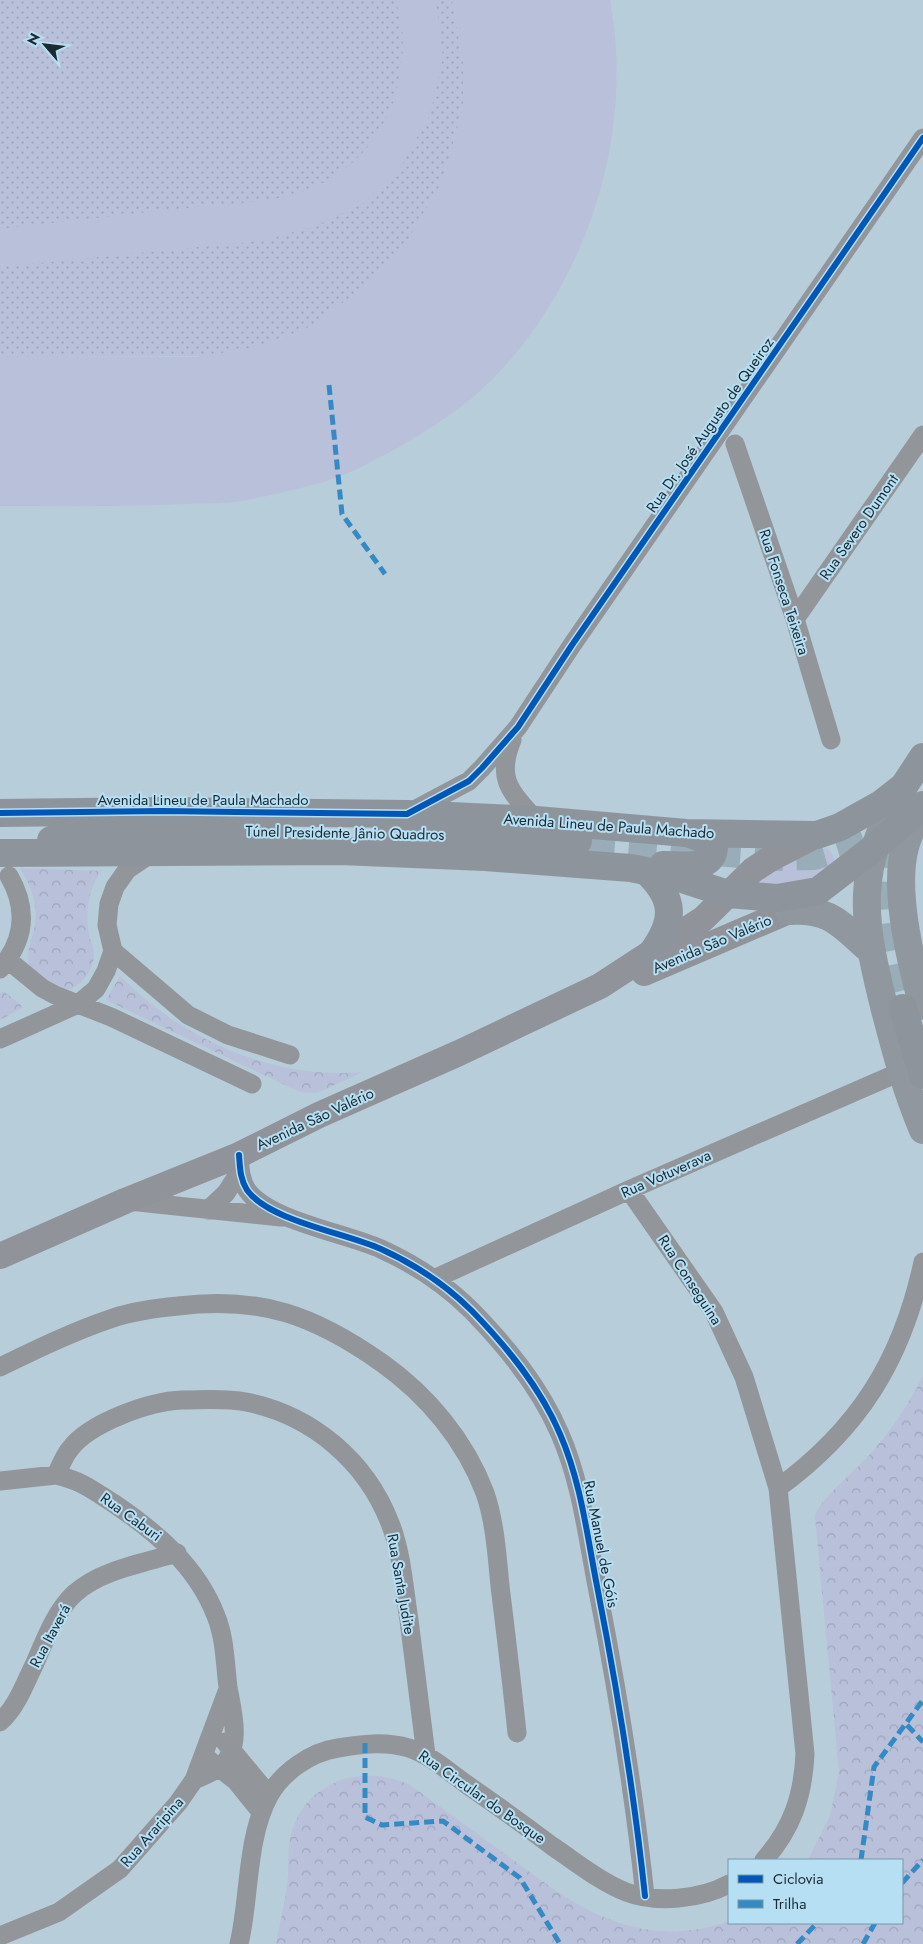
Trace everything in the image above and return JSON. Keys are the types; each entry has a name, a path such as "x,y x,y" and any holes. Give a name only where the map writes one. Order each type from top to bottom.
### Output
{"highway":[{"path":"904,786 923,757"},
{"name":"Avenida Lineu de Paula Machado","path":"4,813 162,811 407,814 536,820 686,833 817,835 840,827 862,815 904,786"},
{"path":"4,865 152,853 340,851 485,857 639,869 728,894 777,898 818,891 877,838 921,808"},
{"name":"Túnel Presidente Jânio Quadros","path":"4,813 103,833"},
{"name":"Túnel Presidente Jânio Quadros","path":"0,846 103,833 284,830 586,842"},
{"path":"639,869 652,865 703,864 710,860 714,848 711,844 686,833"},
{"path":"639,869 661,887 670,910 667,929 652,953"},
{"path":"912,1073 913,1007"}],"main road":[{"path":"904,786 877,838 867,881 866,903 870,950 912,1073 923,1130"},
{"path":"913,1007 911,963 901,874 905,847 921,808"},
{"name":"Avenida São Valério","path":"0,1256 125,1201 240,1163 319,1115 460,1053 600,986 703,919 728,894 770,859 817,835"},
{"path":"866,903 875,893 884,890 895,892 903,900"},
{"name":"Avenida São Valério","path":"600,986 644,973 789,911 818,891"},
{"path":"789,911 817,911 826,914 870,950"}],"street":[{"name":"Rua Dr. José Augusto de Queiroz","path":"518,727 572,645 923,138"},
{"name":"Rua Severo Dumont","path":"795,619 923,435"},
{"name":"Rua Fonseca Teixeira","path":"735,444 795,619 831,740"},
{"path":"407,814 469,781 518,727"},
{"path":"518,727 507,753 505,772 512,791 536,820"},
{"path":"0,1039 78,1004 96,989 106,971 112,951 107,925 109,904 115,887 127,870 152,853"},
{"path":"4,865 22,904 22,924 4,964 42,988 252,1084"},
{"path":"112,951 188,1015 228,1035 290,1055"},
{"name":"Rua Votuverava","path":"434,1279 629,1190 912,1073"},
{"path":"208,1210 226,1193 240,1163"},
{"name":"Rua Manuel de Góis","path":"240,1163 247,1190 263,1205 292,1218 381,1249 434,1279 469,1308 503,1344 539,1392 560,1434 577,1480 610,1652 637,1824 645,1896"},
{"name":"Rua Conseguina","path":"629,1190 674,1251 714,1312 744,1377 778,1488"},
{"name":"Rua Manuel de Góis","path":"125,1201 292,1218"},
{"path":"765,1859 789,1828 799,1804 804,1781 805,1754 778,1488 810,1464 836,1439 882,1376 902,1335 916,1293 923,1262"},
{"path":"0,1367 65,1336 114,1318 147,1309 228,1302 266,1306 303,1318 348,1340 397,1374 421,1396 456,1436 485,1494 496,1544 517,1733"},
{"name":"Rua Santa Judite","path":"56,1476 70,1448 93,1427 148,1406 177,1400 246,1402 277,1411 307,1424 329,1439 348,1457 372,1487 390,1524 403,1579 426,1755"},
{"path":"0,1481 56,1476"},
{"name":"Rua Caburi","path":"56,1476 78,1480 147,1525 177,1553 200,1586 216,1616 224,1646 233,1730 232,1751"},
{"name":"Rua Itaverá","path":"0,1722 20,1696 61,1610 75,1593 96,1580 117,1571 177,1553"},
{"name":"Rua Caburi","path":"203,1754 228,1688"},
{"path":"210,1736 224,1741 269,1795"},
{"name":"Rua Circular do Bosque","path":"239,1944 252,1852 261,1812 269,1795 281,1780 303,1761 328,1749 365,1743 389,1743 426,1755 583,1868 627,1892 645,1896 678,1898 702,1895 728,1884"},
{"path":"220,1768 232,1751"},
{"path":"203,1754 245,1791 261,1812"},
{"name":"Rua Araripina","path":"0,1936 59,1912 120,1869 172,1810 194,1780 203,1754"},
{"name":"Rua Araripina","path":"194,1780 220,1768"}],"green space":[{"path":"0,0 452,0 463,61 463,109 442,182 409,238 359,291 309,327 282,339 246,349 204,356 0,357"},
{"path":"395,0 436,0 443,57 430,115 400,168 361,205 313,227 259,241 0,267 0,229 278,198 304,191 321,184 337,174 365,150 386,120 393,103 403,53 401,21"},
{"path":"452,0 610,0 616,49 616,98 610,147 599,196 582,242 561,287 535,329 504,367 482,390 431,428 370,463 321,483 229,503 115,506 0,506 0,357 196,357 246,349 282,339 309,327 359,291 409,238 442,182 463,109 463,61"},
{"path":"827,848 833,855 835,866 804,883 742,888 780,861"},
{"path":"20,868 101,871 90,893 87,918 94,954 93,964 86,977 75,987 61,990 54,988 30,968 29,951 36,918 30,888"},
{"path":"120,976 145,999 172,1019 201,1037 231,1051 263,1062 296,1069 329,1073 363,1072 317,1093 300,1092 106,1000"},
{"path":"3,991 21,1005 22,1008 0,1020 0,994"},
{"path":"923,1376 923,1944 276,1944 287,1885 289,1842 300,1813 311,1799 325,1788 340,1781 357,1777 375,1776 393,1779 410,1785 556,1891 577,1904 597,1914 639,1928 683,1931 705,1928 728,1921 728,1924 903,1924 903,1859 808,1859 830,1816 839,1772 815,1517 817,1510 823,1502 866,1459 887,1434"}],"tunnel":[{"path":"587,842 777,857 813,856 850,845 890,828"},
{"path":"888,840 884,862 883,905 892,966 903,1008"}],"marked path":[{"path":"329,385 342,514 385,574"},
{"path":"861,1859 874,1767 923,1700"},
{"path":"907,1725 923,1742"},
{"path":"365,1743 365,1817 382,1825 443,1821 520,1878 560,1944"},
{"path":"903,1882 923,1860"},
{"path":"797,1944 816,1924"},
{"path":"863,1944 874,1924"}],"cycle path":[{"path":"0,813 162,811 407,814 469,781 518,727 572,645 923,138"},
{"path":"239,1155 243,1182 247,1190 258,1201 290,1218 381,1249 417,1268 451,1292 472,1311 510,1353 543,1400 567,1452 586,1528 624,1740 645,1896"}]}
